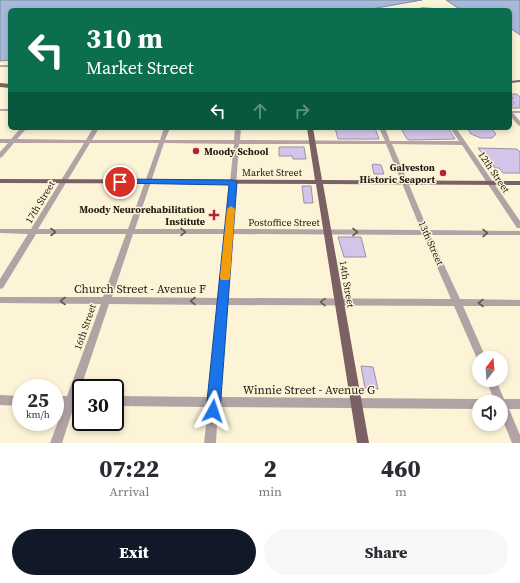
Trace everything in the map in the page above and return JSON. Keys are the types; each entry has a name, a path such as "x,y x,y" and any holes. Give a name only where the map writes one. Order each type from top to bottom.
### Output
{"main road":[{"name":"14th Street","path":"310,130 363,443"},
{"name":"Market Street","path":"0,180 64,182 520,183"}],"street":[{"path":"512,114 520,124"},
{"path":"0,156 22,130"},
{"name":"17th Street","path":"0,286 95,130"},
{"name":"16th Street","path":"83,379 106,301 166,130"},
{"path":"210,443 238,130"},
{"name":"13th Street","path":"383,130 406,182 425,232 458,303 478,351"},
{"name":"12th Street","path":"453,130 520,226"},
{"path":"0,142 463,143"},
{"name":"Postoffice Street","path":"0,231 520,233"},
{"name":"Church Street - Avenue F","path":"0,300 223,300 520,303"},
{"path":"0,400 12,400"},
{"name":"Winnie Street - Avenue G","path":"124,401 472,404"},
{"path":"508,404 520,404"},
{"name":"16th Street","path":"56,443 72,409"},
{"path":"508,420 518,443"}],"water":[{"path":"0,0 422,0 376,8 8,8 8,60 0,61"},
{"path":"446,0 520,0 520,35 512,29 512,8 458,8"}],"building":[{"path":"512,94 517,94 520,97 520,108 512,108 512,104 514,103 512,101"},
{"path":"336,130 376,130 379,139 338,139"},
{"path":"402,130 449,130 455,139 410,140 407,139"},
{"path":"468,130 493,130 496,134 492,138 481,138 471,134"},
{"path":"279,147 304,147 306,159 293,159 292,156 279,156"},
{"path":"478,148 517,149 520,152 520,173 503,173 499,168 495,168 491,162 488,161"},
{"path":"373,164 381,165 384,174 374,174"},
{"path":"302,186 311,186 313,203 304,203"},
{"path":"338,237 361,237 366,257 344,257"},
{"path":"361,366 373,367 378,389 365,388"}],"slow traffic":[{"path":"225,277 231,209"}],"place":[{"name":"Moody School","path":"196,151"},
{"name":"Galveston Historic Seaport","path":"443,173"},
{"name":"Moody Neurorehabilitation Institute","path":"214,215"}],"route":[{"path":"120,182 233,182 213,411"}]}
